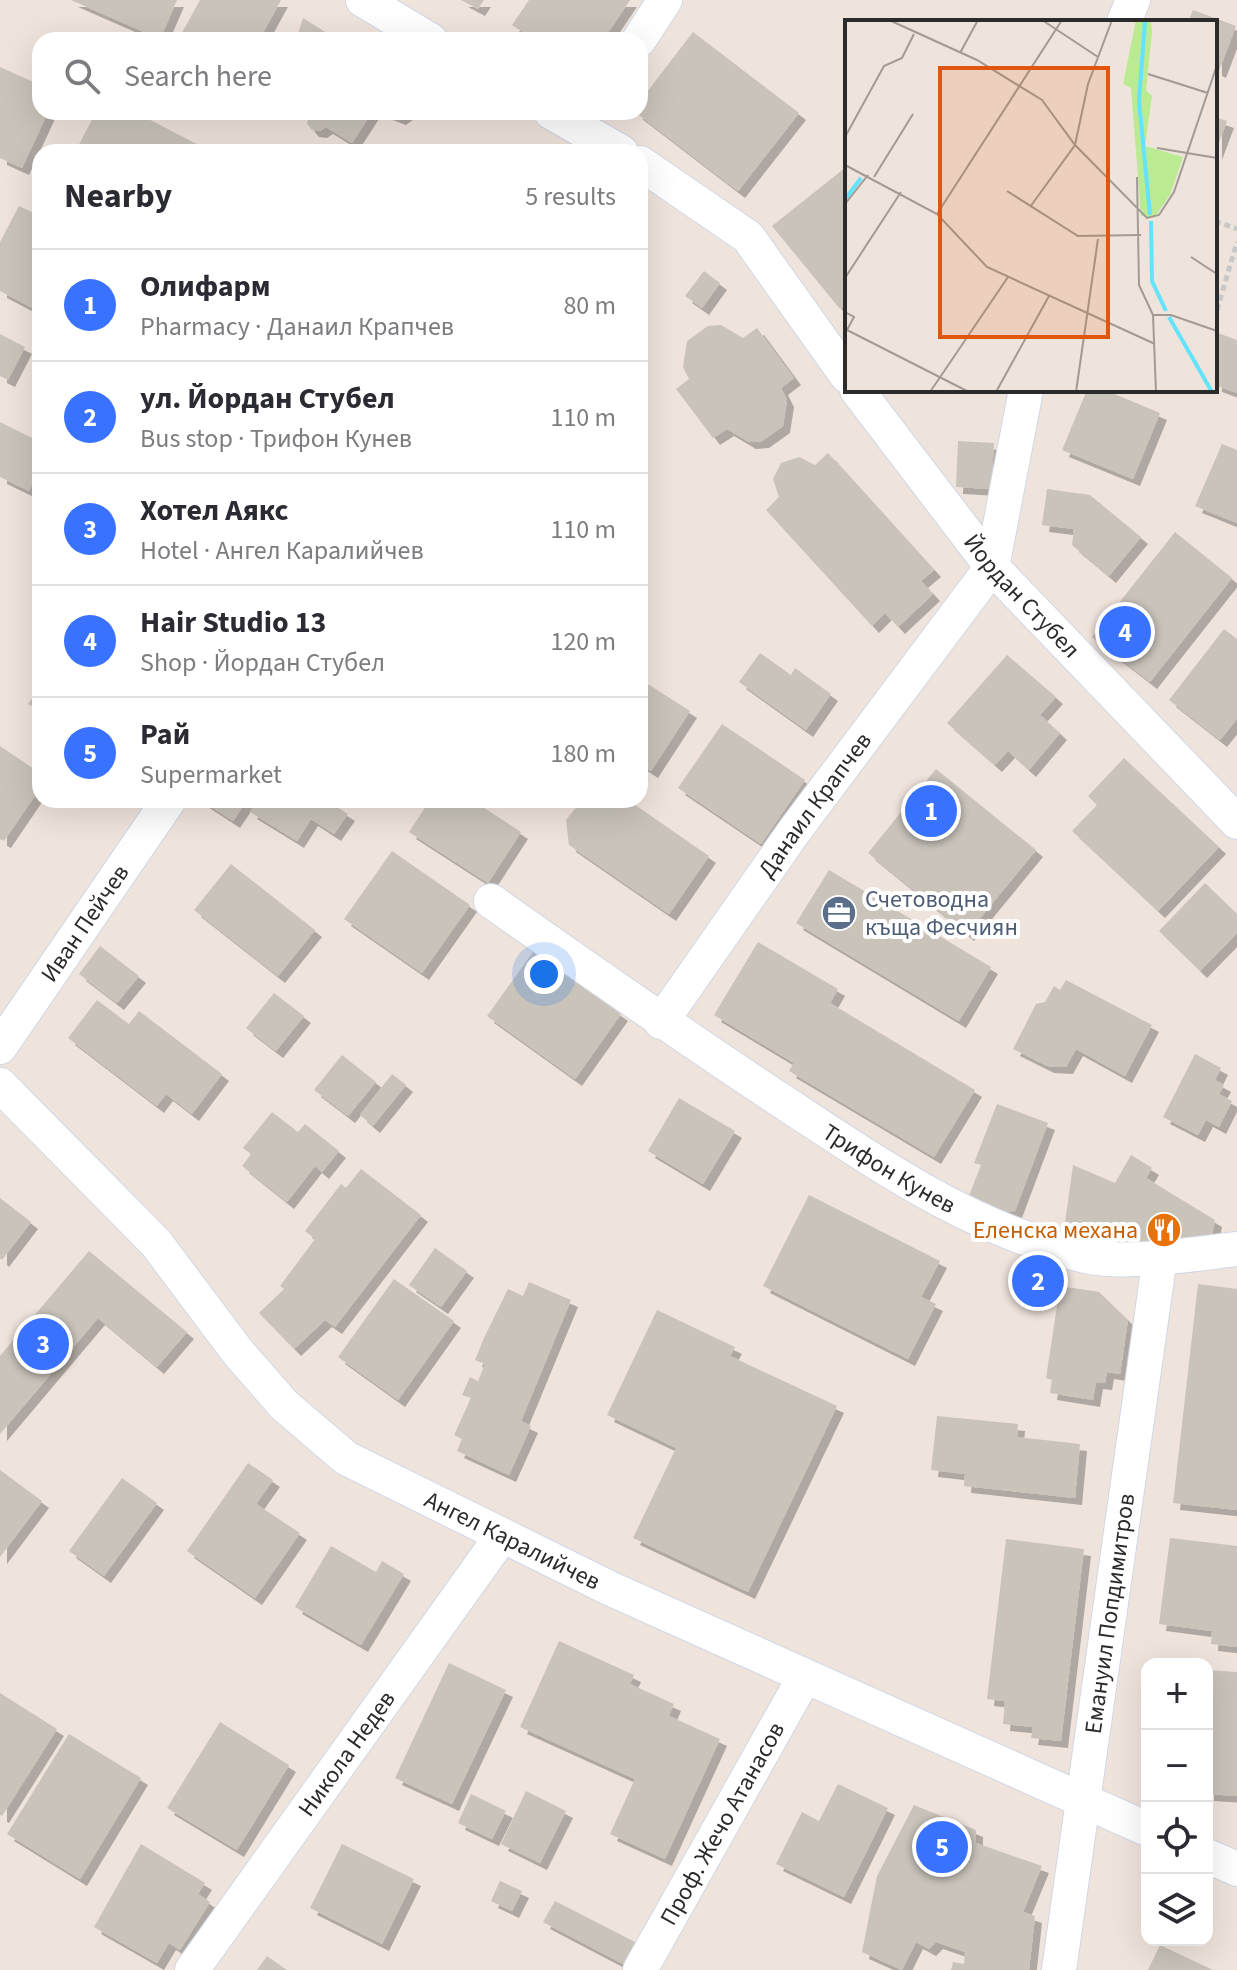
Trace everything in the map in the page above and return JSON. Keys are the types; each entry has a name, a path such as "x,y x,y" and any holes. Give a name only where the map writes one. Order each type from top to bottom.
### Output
{"street":[{"path":"363,0 417,32"},
{"path":"644,32 665,0"},
{"path":"1125,20 1133,0"},
{"path":"563,120 605,144"},
{"path":"648,168 748,237 845,373"},
{"name":"Йордан Стубел","path":"859,392 992,567 1237,822"},
{"name":"Данаил Крапчев","path":"661,1022 795,830 992,567 1026,392"},
{"name":"Иван Пейчев","path":"0,1047 164,808"},
{"path":"491,901 661,1022"},
{"name":"Трифон Кунев","path":"661,1022 889,1172 1017,1237 1089,1257 1160,1257 1237,1249"},
{"name":"Ангел Каралийчев","path":"0,1085 156,1243 237,1351 284,1405 346,1458 501,1537 1141,1826"},
{"name":"Емануил Попдимитров","path":"1059,1970 1160,1257"},
{"name":"Никола Недев","path":"192,1970 501,1537"},
{"name":"Проф. Жечо Атанасов","path":"640,1970 805,1676"},
{"path":"1213,1859 1237,1869"}],"path":[{"path":"1217,222 1237,229"},
{"path":"1217,310 1237,242"}],"building":[{"path":"71,0 177,0 163,32 144,32"},
{"path":"200,0 281,0 263,32 182,32"},
{"path":"461,0 484,0 478,9"},
{"path":"529,0 630,0 608,32 523,32 512,25"},
{"path":"1193,10 1236,26 1219,71 1217,20 1189,20"},
{"path":"303,18 325,32 299,32"},
{"path":"693,32 799,113 738,191 645,120 648,120 648,91"},
{"path":"0,67 32,81 32,120 44,120 22,168 0,158"},
{"path":"1217,118 1227,121 1217,148"},
{"path":"92,120 150,120 197,144 79,144"},
{"path":"308,120 367,120 352,143 326,127 320,131 312,130 307,124"},
{"path":"845,168 845,305 840,309 772,226"},
{"path":"19,206 32,212 32,308 0,291 0,242"},
{"path":"704,271 720,283 702,308 685,296"},
{"path":"721,325 743,338 757,328 794,378 781,388 787,400 783,426 762,441 749,442 727,429 713,438 676,389 689,379 683,367 687,341 708,326"},
{"path":"1217,333 1237,340 1237,393 1217,386"},
{"path":"0,334 25,347 8,380 0,376"},
{"path":"1086,392 1110,392 1160,413 1133,479 1062,450"},
{"path":"0,422 32,438 32,485 29,491 0,477"},
{"path":"958,441 994,443 991,489 956,487"},
{"path":"1222,444 1237,450 1237,523 1195,506"},
{"path":"828,453 934,570 921,581 933,594 898,627 885,613 872,626 766,510 779,497 773,479 781,463 799,457 815,465"},
{"path":"1047,489 1090,495 1141,537 1109,576 1072,545 1074,529 1042,525"},
{"path":"1175,532 1232,578 1150,682 1092,637"},
{"path":"1224,629 1237,639 1237,719 1220,740 1169,700"},
{"path":"760,653 791,675 795,668 831,694 806,730 739,682"},
{"path":"1007,655 1056,697 1040,715 1060,733 1029,770 1008,751 995,765 947,723"},
{"path":"648,684 690,711 651,771 648,769"},
{"path":"722,724 805,780 761,844 678,788"},
{"path":"0,746 32,768 32,800 4,841 0,839"},
{"path":"1124,758 1219,847 1158,911 1072,831 1097,805 1088,796"},
{"path":"936,769 1036,850 967,934 868,853"},
{"path":"213,808 242,808 233,821"},
{"path":"253,808 339,808 348,814 334,834 311,819 297,841 250,812"},
{"path":"425,808 484,808 521,832 488,883 409,832"},
{"path":"576,808 640,808 709,856 669,914 569,845 566,820"},
{"path":"392,851 470,905 422,973 344,919"},
{"path":"231,864 315,930 278,976 194,910"},
{"path":"829,870 991,967 959,1021 796,923"},
{"path":"1205,883 1237,914 1237,933 1200,971 1159,931"},
{"path":"758,942 838,989 830,1003 975,1090 934,1157 789,1071 794,1063 714,1015"},
{"path":"100,946 139,976 117,1003 79,974"},
{"path":"533,952 621,1014 575,1079 487,1016"},
{"path":"1066,980 1152,1025 1125,1076 1076,1049 1066,1067 1047,1066 1013,1049 1036,1004 1045,1002 1054,986 1060,990"},
{"path":"274,993 304,1016 276,1051 246,1028"},
{"path":"97,1000 129,1024 139,1011 222,1074 192,1114 166,1094 157,1106 68,1038"},
{"path":"1195,1054 1221,1068 1215,1080 1224,1085 1219,1094 1232,1101 1219,1127 1206,1120 1198,1135 1163,1117"},
{"path":"342,1055 376,1082 348,1116 314,1090"},
{"path":"392,1074 406,1085 373,1126 360,1115"},
{"path":"679,1098 735,1131 703,1184 648,1151"},
{"path":"997,1104 1048,1123 1015,1211 995,1212 967,1201 981,1165 974,1163"},
{"path":"272,1112 298,1132 305,1124 339,1151 322,1172 315,1166 287,1202 242,1166 251,1154 243,1148"},
{"path":"1131,1155 1152,1168 1146,1178 1215,1220 1211,1240 1155,1246 1065,1223 1073,1165 1115,1183"},
{"path":"361,1169 421,1215 335,1327 325,1320 294,1349 259,1313 284,1289 280,1286 315,1239 305,1231 341,1184 346,1188"},
{"path":"809,1195 940,1261 921,1297 936,1304 908,1359 763,1286"},
{"path":"0,1198 31,1222 2,1260 0,1258"},
{"path":"435,1248 467,1271 441,1307 409,1285"},
{"path":"89,1251 187,1332 157,1367 98,1318 0,1434 0,1356"},
{"path":"394,1279 454,1321 398,1400 338,1357"},
{"path":"529,1282 571,1300 521,1421 531,1426 509,1475 457,1451 462,1439 454,1435 471,1398 462,1395 470,1377 478,1381 485,1364 475,1360 508,1289 523,1296"},
{"path":"1198,1284 1237,1289 1237,1510 1173,1503"},
{"path":"1060,1286 1099,1292 1128,1320 1120,1374 1107,1372 1105,1383 1096,1382 1093,1400 1050,1393 1052,1380 1046,1378"},
{"path":"657,1310 735,1347 730,1356 837,1406 748,1592 633,1538 676,1448 607,1415"},
{"path":"937,1416 1018,1424 1017,1437 1080,1444 1075,1498 964,1486 965,1474 931,1470"},
{"path":"248,1463 273,1480 256,1504 300,1533 255,1598 187,1551"},
{"path":"0,1470 42,1501 0,1557"},
{"path":"122,1478 157,1503 104,1576 69,1551"},
{"path":"1170,1538 1237,1546 1237,1647 1211,1644 1212,1631 1159,1624"},
{"path":"1006,1539 1084,1549 1061,1741 1031,1738 1033,1727 1003,1724 1005,1701 987,1699"},
{"path":"331,1546 376,1572 382,1561 404,1574 361,1645 295,1607"},
{"path":"559,1641 634,1675 630,1684 674,1704 669,1716 720,1739 665,1859 610,1834 635,1779 520,1727"},
{"path":"449,1663 506,1690 452,1804 395,1778"},
{"path":"1213,1670 1237,1672 1237,1796 1213,1794"},
{"path":"0,1693 57,1729 2,1816 0,1815"},
{"path":"220,1722 289,1765 237,1850 167,1808"},
{"path":"69,1734 141,1778 80,1879 7,1834"},
{"path":"838,1784 888,1808 844,1897 776,1864 802,1812 819,1821"},
{"path":"526,1791 566,1811 540,1863 501,1844"},
{"path":"471,1794 506,1811 492,1839 458,1823"},
{"path":"914,1805 976,1830 976,1843 1042,1866 1023,1912 1035,1916 1029,1970 951,1970 953,1962 964,1964 965,1952 936,1942 929,1949 916,1942 902,1970 862,1952 877,1876"},
{"path":"141,1844 205,1883 198,1894 210,1902 180,1950 169,1943 157,1963 94,1927"},
{"path":"342,1844 414,1879 382,1944 310,1908"},
{"path":"500,1881 522,1891 512,1911 491,1901"},
{"path":"555,1901 637,1943 625,1965 543,1922"},
{"path":"1162,1946 1213,1970 1148,1970"},
{"path":"267,1956 287,1970 257,1970"}],"place":[{"name":"Hair Studio 13","path":"1125,632"},
{"name":"Олифарм","path":"931,811"},
{"name":"Счетоводна къща Фесчиян","path":"839,913"},
{"name":"Еленска механа","path":"1164,1230"},
{"name":"ул. Йордан Стубел","path":"1038,1281"},
{"name":"Хотел Аякс","path":"43,1344"},
{"name":"Рай","path":"942,1847"}]}
